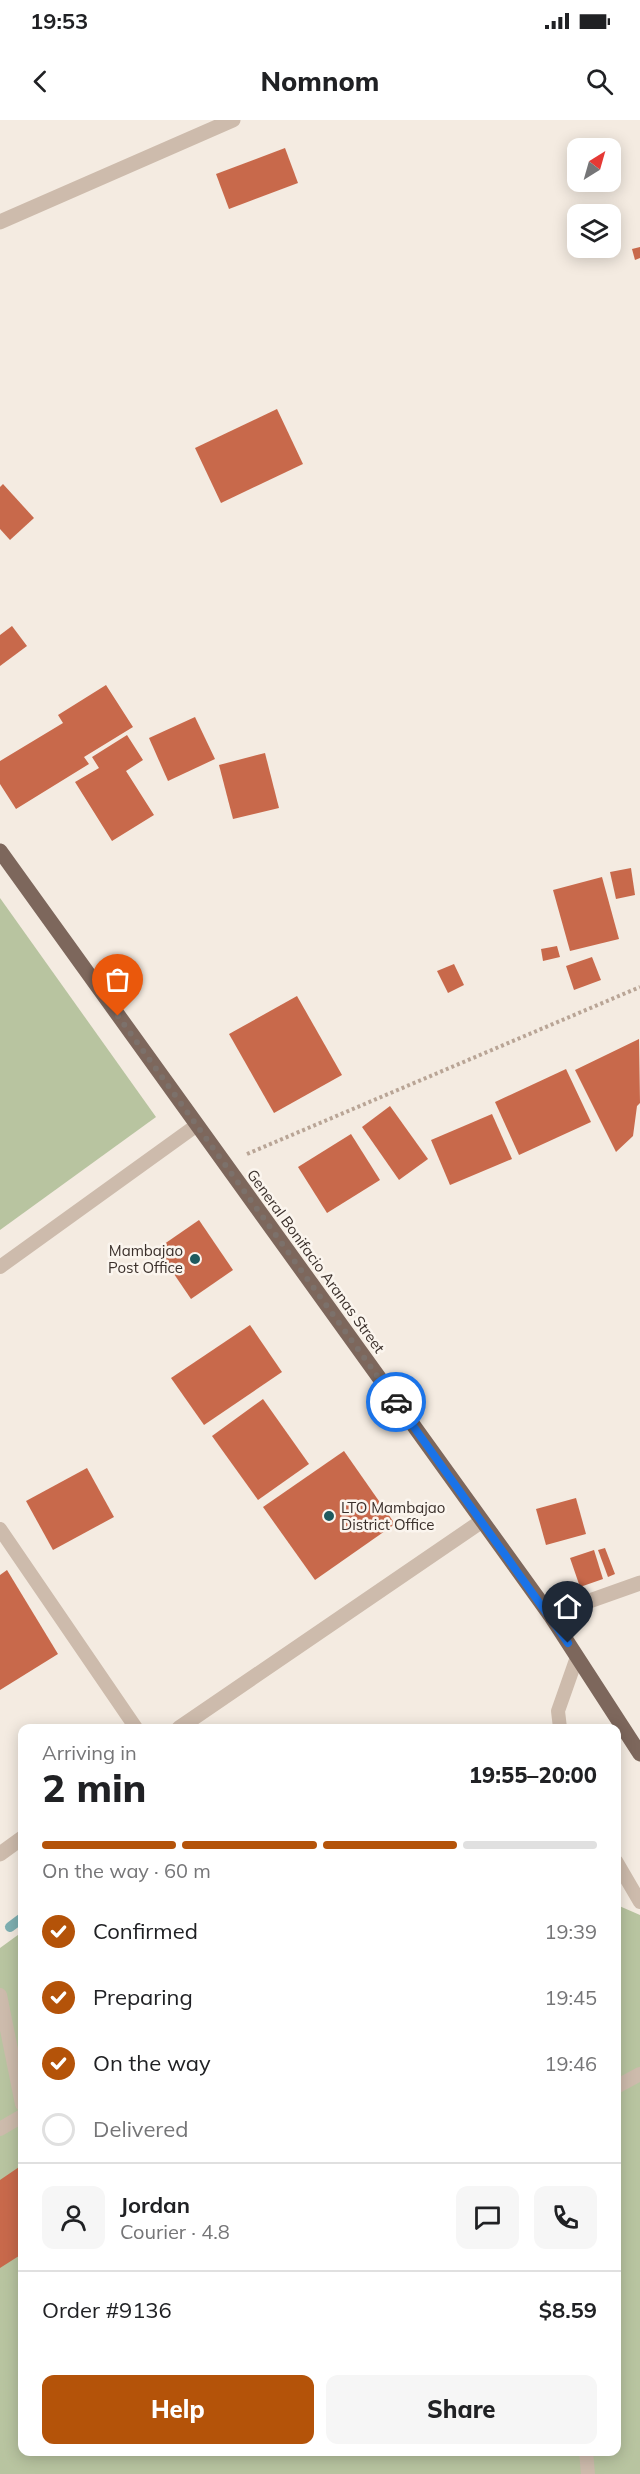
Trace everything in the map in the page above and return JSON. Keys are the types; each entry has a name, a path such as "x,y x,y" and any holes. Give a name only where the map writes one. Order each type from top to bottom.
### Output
{"main road":[{"name":"General Bonifacio Aranas Street","path":"0,851 550,1615 621,1724"},
{"name":"General Bonifacio Aranas Street","path":"621,1725 640,1754"}],"street":[{"path":"0,222 233,120"},
{"path":"184,1724 482,1521"},
{"path":"550,1615 640,1583"},
{"path":"0,1854 18,1841"}],"lane":[{"path":"0,1267 196,1125"},
{"path":"0,1529 133,1724"},
{"path":"560,1724 558,1711 577,1657"},
{"path":"621,1870 640,1902"},
{"path":"0,1995 18,2083"},
{"path":"621,2084 640,2074"},
{"path":"0,2129 18,2118"},
{"path":"586,2456 588,2474"}],"path":[{"path":"224,1164 640,987"}],"green space":[{"path":"0,898 156,1117 0,1230"},
{"path":"621,1907 640,1915 640,2474 0,2474 0,1948 18,1935 18,2456 621,2456"}],"building":[{"path":"285,148 298,183 229,209 216,174"},
{"path":"640,247 640,258 635,260 632,249"},
{"path":"277,409 303,464 221,503 195,448"},
{"path":"3,484 34,518 10,540 0,529 0,487"},
{"path":"12,626 27,646 0,666 0,635"},
{"path":"106,685 133,727 84,757 89,764 16,809 0,784 0,761 63,723 58,715"},
{"path":"195,717 215,759 168,781 149,738"},
{"path":"127,735 143,760 126,771 154,815 112,841 75,782 99,768 92,757"},
{"path":"265,753 279,808 233,819 219,765"},
{"path":"631,868 635,895 616,899 610,872"},
{"path":"602,877 619,939 570,951 553,890"},
{"path":"557,946 560,957 543,961 541,949"},
{"path":"592,957 601,980 574,990 566,966"},
{"path":"454,964 464,985 448,993 437,971"},
{"path":"297,996 342,1075 274,1113 229,1034"},
{"path":"639,1039 640,1103 637,1106 633,1136 616,1152 575,1070"},
{"path":"566,1069 591,1122 519,1155 495,1102"},
{"path":"390,1106 428,1159 399,1180 362,1127"},
{"path":"492,1114 512,1159 450,1185 431,1140"},
{"path":"351,1134 380,1180 327,1213 298,1167"},
{"name":"Mambajao Post Office","path":"199,1220 233,1270 191,1299 157,1249"},
{"path":"250,1325 282,1372 204,1425 171,1378"},
{"path":"263,1399 309,1464 258,1500 212,1436"},
{"name":"LTO Mambajao District Office","path":"344,1451 395,1524 315,1580 263,1507"},
{"path":"87,1468 114,1517 53,1550 26,1501"},
{"path":"576,1498 586,1534 546,1545 536,1509"},
{"path":"605,1548 615,1574 608,1577 598,1550"},
{"path":"594,1550 603,1579 580,1587 570,1558"},
{"path":"7,1570 58,1654 0,1690 0,1575"},
{"path":"18,2168 18,2257 0,2268 0,2180"}],"waterway":[{"path":"10,1927 18,1921"}],"way so far":[{"path":"118,1016 396,1402"}],"place":[{"name":"Mambajao Post Office","path":"195,1259"},
{"name":"LTO Mambajao District Office","path":"329,1516"}],"route":[{"path":"396,1402 568,1643"}]}
